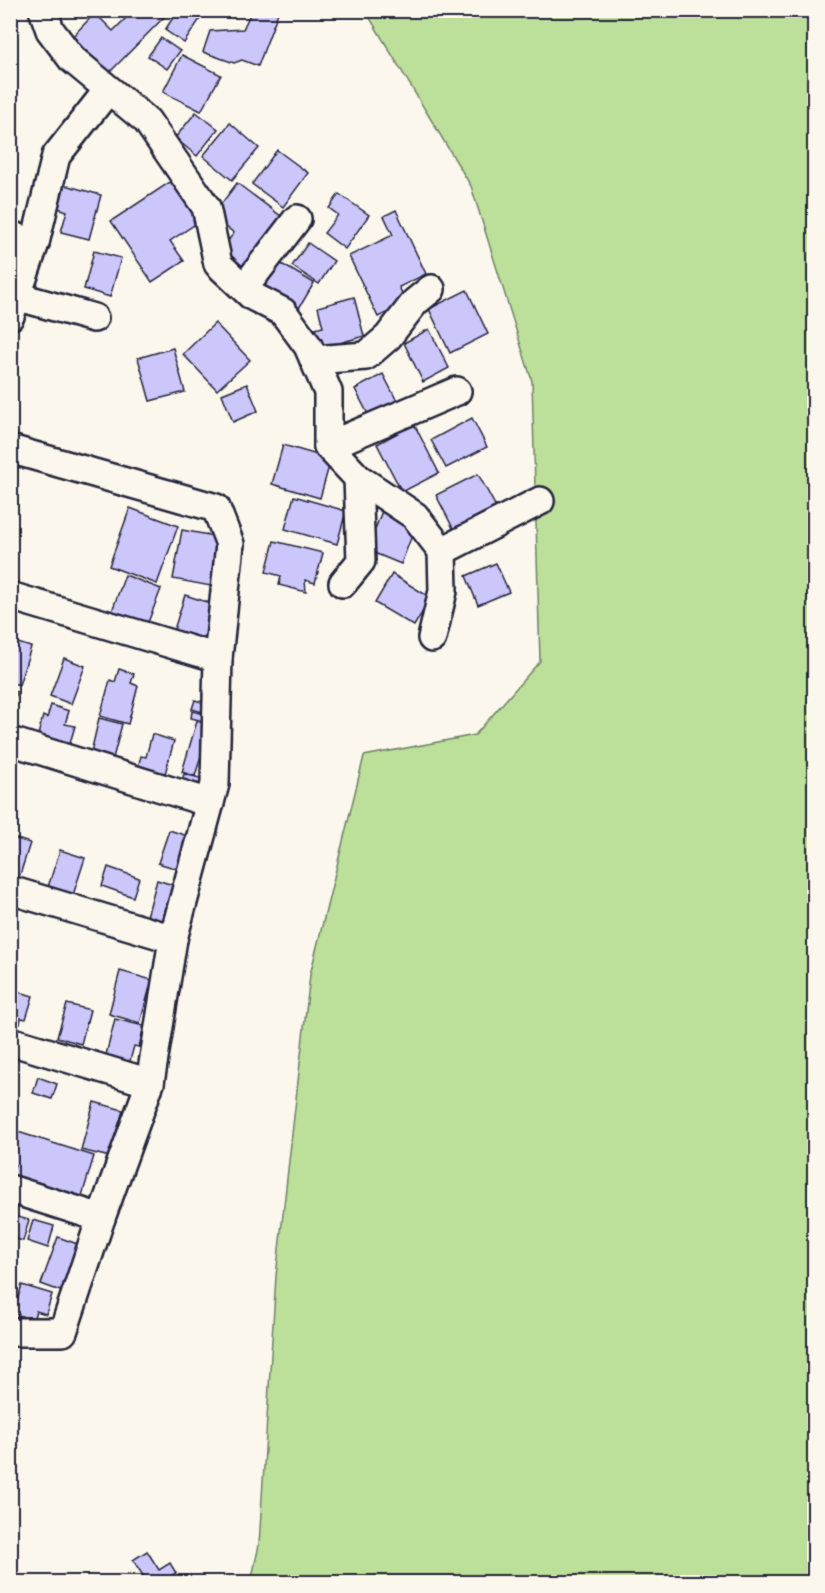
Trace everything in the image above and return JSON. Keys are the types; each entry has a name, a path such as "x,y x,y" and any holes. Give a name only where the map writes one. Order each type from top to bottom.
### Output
{"street":[{"path":"43,10 50,30 72,59 147,121 206,207 218,264 252,296 283,312 308,346 328,392 328,446 358,478 415,516 442,551 443,591 432,638"},
{"path":"94,318 13,306 23,239 56,156 108,90"},
{"path":"244,288 297,219"},
{"path":"314,360 366,356 388,337 415,302 431,289"},
{"path":"328,446 457,391"},
{"path":"10,449 216,508 230,544 218,658 215,784 173,939 150,1083 63,1332 10,1332"},
{"path":"343,583 361,561 358,478"},
{"path":"442,551 540,501"},
{"path":"10,596 218,658"},
{"path":"10,741 210,803"},
{"path":"10,890 173,939"},
{"path":"10,1041 150,1083"},
{"path":"10,1189 101,1218"}],"green space":[{"path":"369,11 808,11 814,19 814,1582 251,1582 259,1545 276,1276 310,975 364,756 475,735 540,661 532,381 471,186 368,15"}],"building":[{"path":"134,10 171,10 109,73 72,37 95,13 113,31"},
{"path":"178,10 193,10 202,16 184,43 165,30"},
{"path":"252,10 279,10 258,66 242,60 234,63 203,52 210,31 243,29"},
{"path":"161,38 180,51 167,69 148,56"},
{"path":"182,55 221,75 201,111 163,92"},
{"path":"196,112 218,129 197,156 175,138"},
{"path":"230,123 259,148 232,180 203,156"},
{"path":"277,150 308,173 283,207 252,184"},
{"path":"173,180 200,221 170,241 184,261 152,282 111,221"},
{"path":"237,183 282,217 245,268 221,250 234,233 212,216"},
{"path":"61,184 101,195 89,239 61,232 67,211 55,207"},
{"path":"339,194 369,215 345,249 324,233 338,215 329,208"},
{"path":"396,210 426,274 399,287 407,303 378,317 349,256 393,235 384,216"},
{"path":"308,243 334,261 319,284 292,266"},
{"path":"94,251 121,258 110,297 84,289"},
{"path":"278,262 314,283 295,315 259,293"},
{"path":"467,290 488,334 450,353 429,309"},
{"path":"354,297 364,336 312,351 307,331 323,327 318,307"},
{"path":"215,323 250,360 217,390 183,354"},
{"path":"429,329 449,368 423,382 404,343"},
{"path":"173,348 185,392 150,401 138,358"},
{"path":"383,374 400,407 372,422 355,389"},
{"path":"247,384 258,411 233,422 222,394"},
{"path":"472,418 487,447 446,468 431,440"},
{"path":"414,424 439,473 402,492 377,444"},
{"path":"283,445 331,459 320,498 272,484"},
{"path":"478,474 496,507 454,530 436,495"},
{"path":"294,496 346,511 337,544 285,529"},
{"path":"130,508 178,526 157,584 109,566"},
{"path":"382,511 416,525 401,564 367,550"},
{"path":"182,530 225,538 216,587 173,579"},
{"path":"274,541 323,553 315,583 305,580 306,592 279,585 281,576 266,572"},
{"path":"496,563 509,592 478,605 466,576"},
{"path":"392,574 431,598 414,626 375,603"},
{"path":"125,575 161,589 147,625 112,611"},
{"path":"185,595 222,607 209,648 172,636"},
{"path":"11,641 31,647 19,685 10,682"},
{"path":"64,658 85,666 71,704 50,696"},
{"path":"119,669 134,674 131,683 138,686 128,724 100,716 110,680 115,682"},
{"path":"10,690 17,692 10,713"},
{"path":"195,700 212,705 209,714 192,709"},
{"path":"51,705 69,711 65,724 75,726 68,750 38,745 43,716 47,718"},
{"path":"192,711 208,715 207,722 191,718"},
{"path":"99,718 122,724 112,762 90,757"},
{"path":"197,721 210,725 195,776 182,772"},
{"path":"152,734 174,741 163,781 136,774 141,756 146,757"},
{"path":"184,774 204,779 199,795 179,790"},
{"path":"169,830 197,839 187,872 158,863"},
{"path":"10,837 30,843 19,878 10,876"},
{"path":"60,850 85,858 73,895 48,887"},
{"path":"108,867 139,878 133,897 102,886"},
{"path":"157,880 183,888 171,927 146,920"},
{"path":"120,971 152,980 140,1023 109,1014"},
{"path":"10,989 33,996 26,1019 21,1018 20,1024 10,1021"},
{"path":"67,1004 90,1010 81,1044 57,1037"},
{"path":"115,1019 144,1026 139,1047 134,1046 128,1068 104,1063"},
{"path":"38,1077 57,1084 52,1099 33,1093"},
{"path":"94,1102 123,1110 110,1157 81,1150"},
{"path":"18,1132 94,1156 79,1206 10,1177 15,1165 10,1163 10,1154"},
{"path":"10,1215 29,1220 23,1241 10,1237"},
{"path":"33,1220 54,1226 48,1248 27,1241"},
{"path":"58,1237 83,1246 66,1293 41,1284"},
{"path":"22,1285 52,1294 46,1314 36,1311 33,1320 13,1313"},
{"path":"147,1551 159,1570 170,1563 176,1573 161,1582 147,1582 133,1560"}]}
